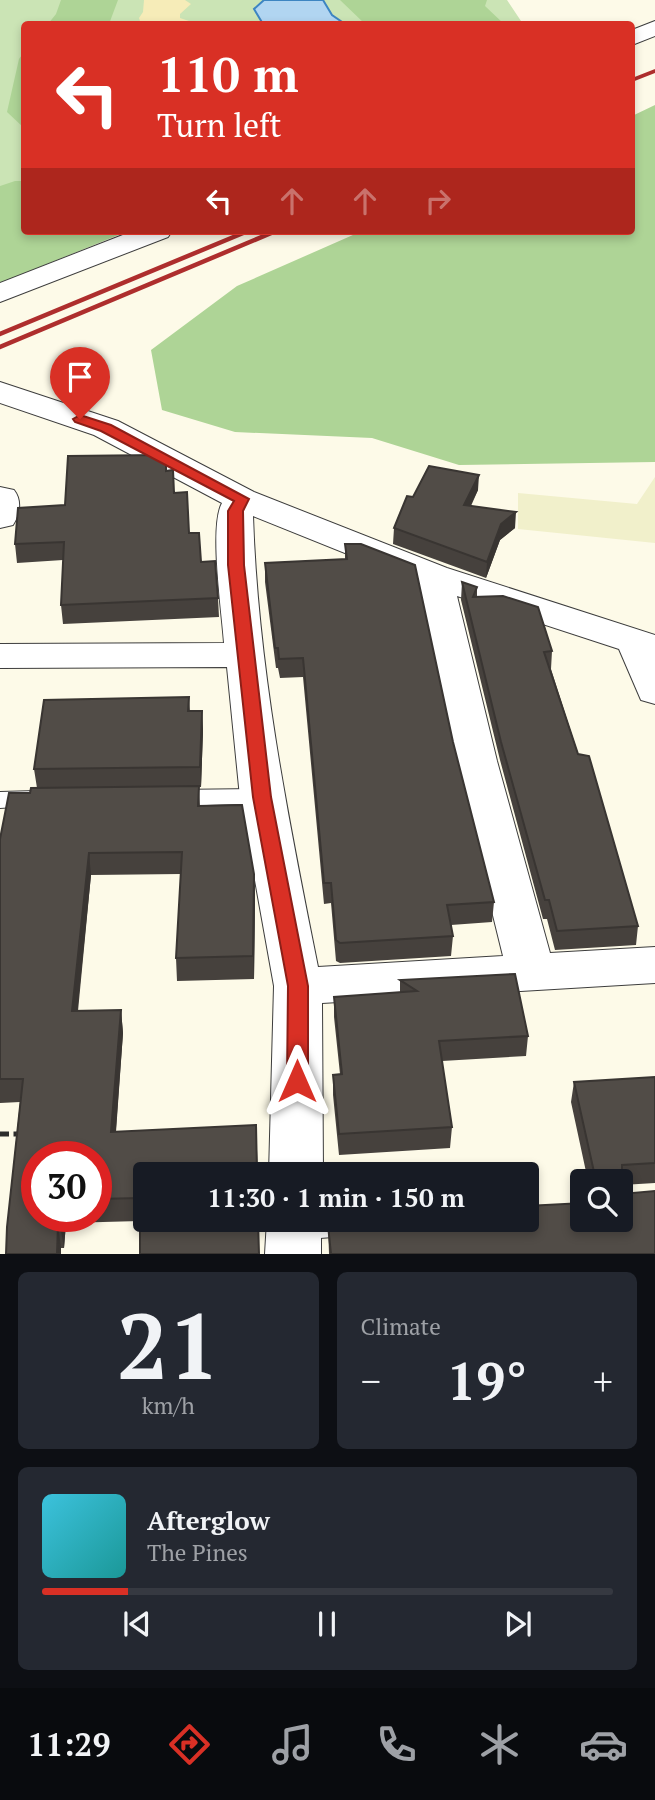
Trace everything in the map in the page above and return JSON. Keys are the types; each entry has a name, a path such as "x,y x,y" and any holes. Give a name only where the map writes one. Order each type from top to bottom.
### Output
{"street":[{"path":"635,37 655,27"},
{"path":"0,293 148,235"},
{"path":"1,392 106,428 242,499 434,576 646,645 655,691"},
{"path":"242,499 235,511 236,565 262,797 298,986 296,1162"},
{"path":"434,576 476,761 531,972"},
{"path":"0,656 246,655"},
{"path":"298,986 655,965"}],"lane":[{"path":"152,798 262,797"},
{"path":"0,800 55,799"}],"path":[{"path":"0,1134 27,1134"}],"green space":[{"path":"0,0 507,0 521,21 21,21 21,235 118,235 0,283"},
{"path":"61,0 118,0 110,21 50,21"},
{"path":"340,0 487,0 485,6 501,21 362,21"},
{"path":"21,56 21,125 7,112"},
{"path":"655,105 655,462 459,465 372,438 235,432 162,410 151,350 237,286 353,235 635,235 635,115"},
{"path":"21,181 21,235 118,235 0,283 0,186"},
{"path":"655,477 655,543 518,529 518,493 637,504"}],"sand":[{"path":"144,0 185,0 191,4 180,14 180,18 189,21 140,21"}],"water":[{"path":"264,0 323,0 332,15 341,21 261,21 254,9"}],"building":[{"path":"159,455 163,463 166,463 166,471 173,470 174,493 187,492 189,533 199,533 201,562 215,561 218,598 61,605 64,542 15,544 18,508 65,505 68,456"},
{"path":"429,466 479,475 464,505 516,512 501,524 487,562 394,528 407,496 413,497"},
{"path":"345,544 361,544 415,565 453,742 494,902 447,905 453,936 340,943 336,940 331,883 324,883 303,658 279,659 278,648 275,648 265,563 347,559"},
{"path":"462,582 477,587 473,597 503,596 538,607 552,651 544,652 578,754 589,756 638,926 557,931 549,900 545,900 501,742"},
{"path":"189,697 188,711 202,711 200,767 34,769 44,700"},
{"path":"199,786 198,806 242,805 254,874 253,956 176,958 182,852 89,853 72,1011 121,1010 111,1132 256,1125 257,1162 133,1162 133,1198 112,1199 112,1141 21,1141 21,1232 58,1232 57,1254 6,1254 23,1079 0,1079 0,839 9,793 30,793 31,788"},
{"path":"515,974 528,1036 439,1041 452,1127 339,1134 333,1075 342,1074 334,997 417,991 400,980"},
{"path":"655,1077 655,1163 622,1165 622,1169 593,1169 574,1082"},
{"path":"655,1191 655,1254 331,1254 329,1232 539,1232 539,1205 570,1204 570,1232 633,1232 633,1193"},
{"path":"140,1232 258,1232 259,1254 140,1254"}],"railway":[{"path":"635,79 655,71"},
{"path":"0,334 238,235"},
{"path":"0,347 266,235"}],"route":[{"path":"80,419 106,428 242,499 235,511 236,565 262,797 298,986 297,1081"}]}
